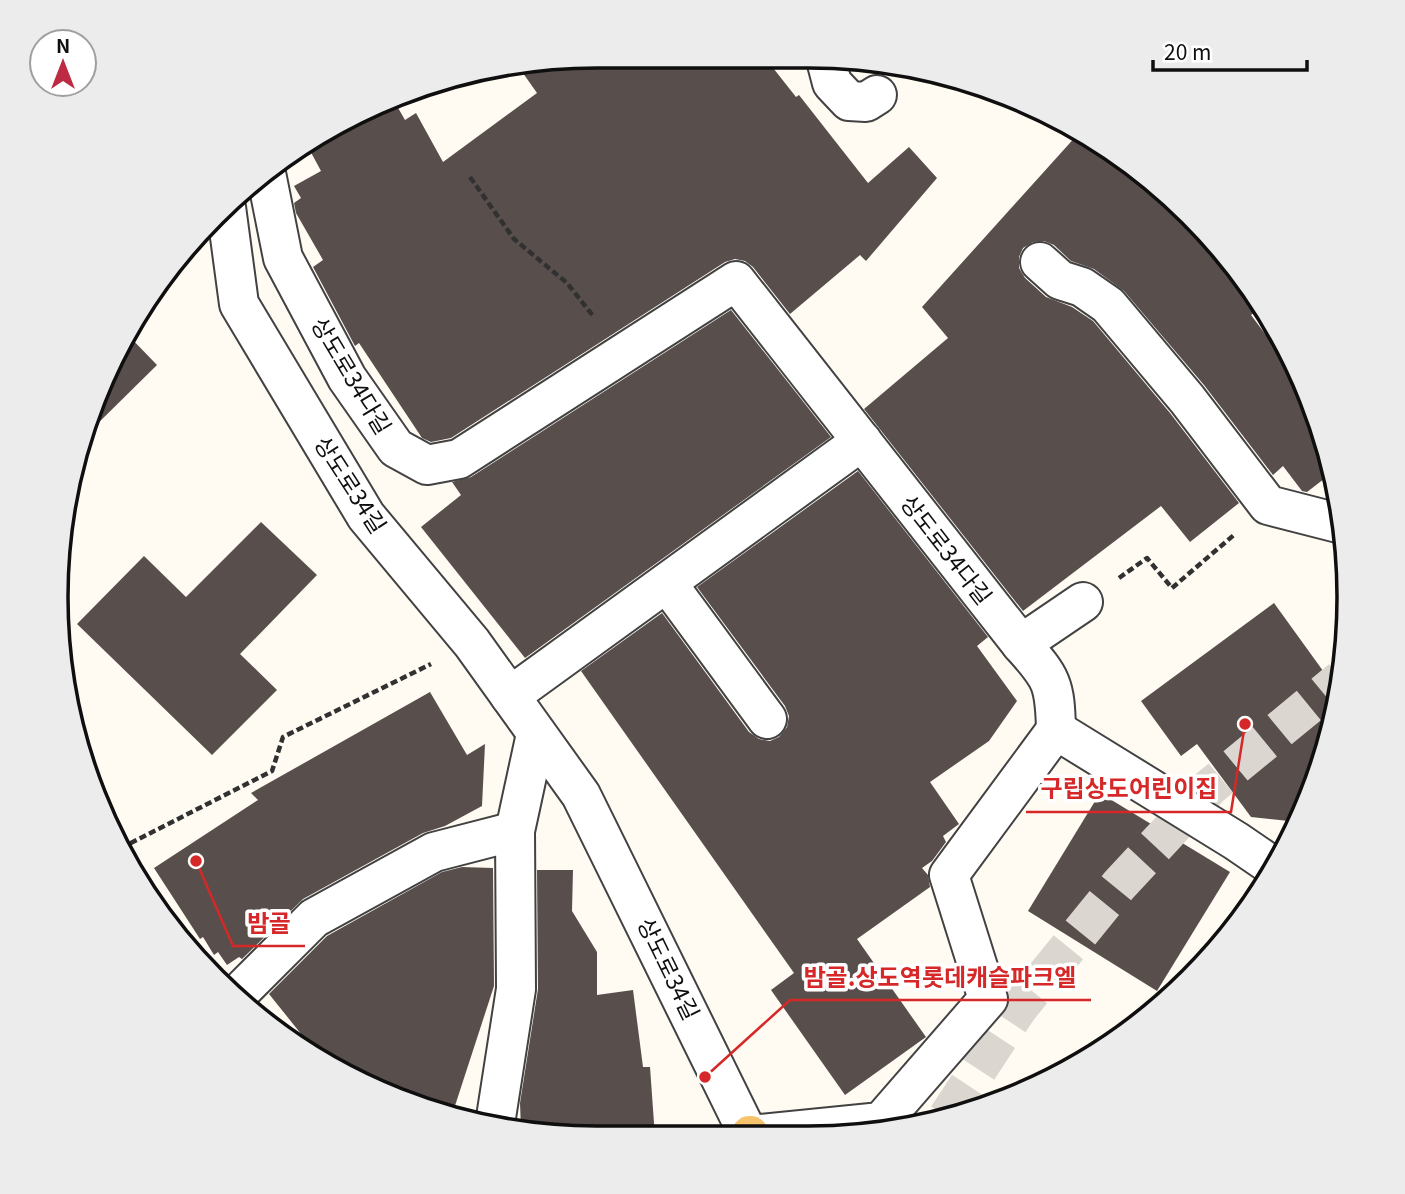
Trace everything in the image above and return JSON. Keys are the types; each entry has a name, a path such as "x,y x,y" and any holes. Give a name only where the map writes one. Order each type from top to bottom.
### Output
{"street":[{"path":"828,69 832,83 849,101 866,102 877,95"},
{"name":"상도로34다길","path":"267,184 283,258 347,378 396,448 428,465 459,459 736,281 1021,644 1046,672 1055,698 1056,730"},
{"name":"상도로34길","path":"228,219 239,304 366,516 472,643 581,795 746,1126"},
{"path":"1040,262 1060,280 1082,287 1108,305 1186,399 1268,505 1331,521"},
{"path":"510,696 862,441"},
{"path":"667,583 767,719"},
{"path":"1021,644 1083,602"},
{"path":"883,1120 988,999 949,875 1056,730 1266,861"},
{"path":"496,1116 516,989 515,831 536,734"},
{"path":"242,990 314,918 434,852 515,831"}],"path":[{"path":"470,177 514,239 568,283 623,354"},
{"path":"1147,558 1172,588 1268,505"},
{"path":"130,844 272,771 283,737 472,643"}],"building":[{"path":"597,68 773,68 796,97 799,95 868,183 909,147 937,178 866,261 860,255 790,314 753,267 745,261 735,259 725,262 451,438 431,442 422,438 359,343 355,346 313,267 323,260 296,213 294,203 301,198 294,186 321,171 311,152 395,108 398,107 405,120 416,113 443,162 537,93 523,74"},
{"path":"1073,140 1102,157 1157,199 1197,239 1248,303 1254,313 1251,315 1270,341 1297,395 1324,479 1307,492 1302,491 1283,466 1273,475 1204,385 1124,291 1094,269 1071,261 1054,245 1044,241 1033,242 1023,248 1019,257 1019,268 1025,278 1046,297 1072,307 1093,321 1170,413 1239,503 1190,542 1161,506 1023,611 864,409 948,338 922,307"},
{"path":"731,310 831,437 525,658 421,527 461,495 452,482 471,477"},
{"path":"134,342 157,365 97,424"},
{"path":"858,471 988,637 977,646 1017,701 989,741 930,782 959,824 943,836 946,842 932,861 922,868 928,875 930,887 857,939 926,1037 845,1095 771,990 794,973 581,671 662,613 749,732 759,739 770,741 779,737 787,727 789,716 785,706 697,587"},
{"path":"261,522 317,575 240,654 277,690 212,755 77,624 144,556 186,597"},
{"path":"1274,603 1330,680 1309,767 1287,821 1251,817 1197,744 1181,756 1141,701"},
{"path":"430,692 467,755 485,744 482,806 445,826 423,833 303,899 242,959 239,957 227,965 218,952 214,955 203,937 200,939 154,868 258,800 251,793"},
{"path":"1100,793 1230,872 1157,991 1028,911"},
{"path":"462,867 493,868 494,986 455,1106 395,1086 304,1038 269,994 327,936 442,872"},
{"path":"537,870 573,870 572,911 597,952 597,995 633,990 643,1067 650,1067 654,1126 562,1125 521,1120 520,1103 538,989"}],"tunnel":[{"path":"955,1105 1018,1009 1119,885 1210,787 1329,689"}],"place":[{"name":"구립상도어린이집","path":"1245,724"},
{"name":"밤골","path":"196,861"},
{"name":"밤골.상도역롯데캐슬파크엘","path":"705,1077"}]}
